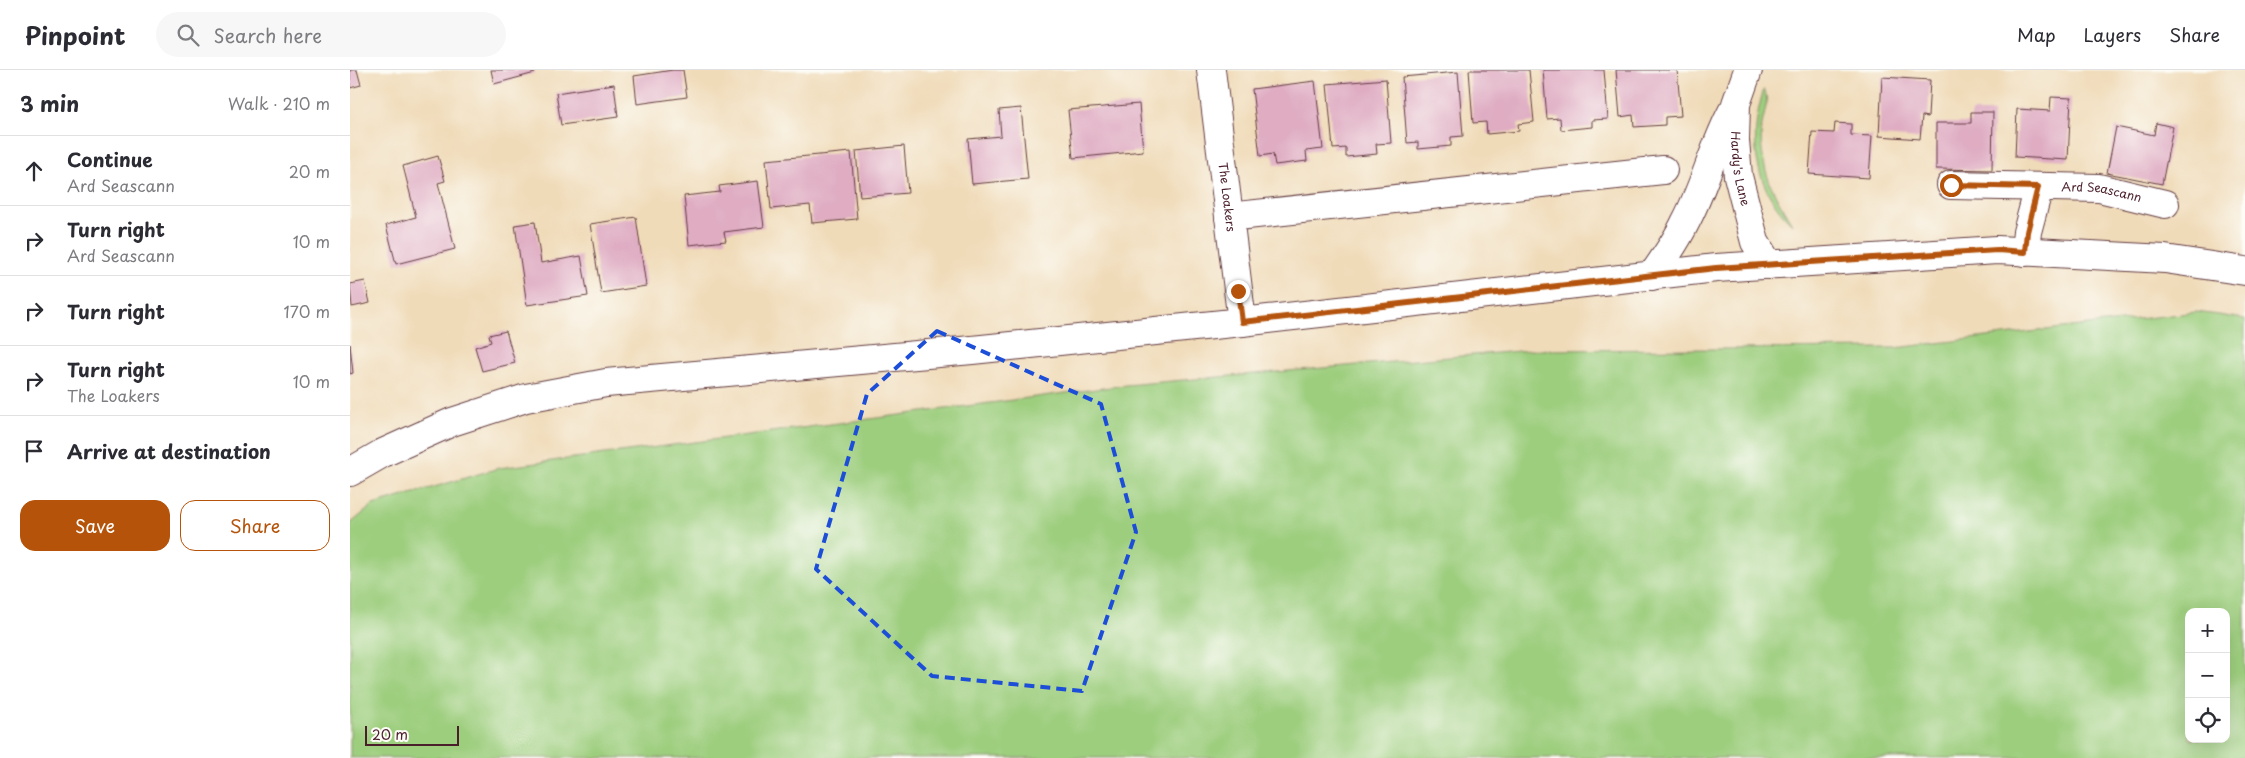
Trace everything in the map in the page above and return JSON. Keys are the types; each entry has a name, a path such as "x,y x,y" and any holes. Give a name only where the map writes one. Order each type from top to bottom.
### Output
{"main road":[{"name":"The Loakers","path":"1211,70 1242,322"},
{"name":"Hardy's Lane","path":"1748,70 1736,104 1735,140 1738,176 1755,242 1769,265"},
{"path":"1652,276 1686,222 1721,133 1736,104"},
{"path":"1229,217 1663,170"},
{"name":"Ard Seascann","path":"1951,185 2099,188 2165,204"},
{"path":"2025,252 2027,232 2038,187"},
{"path":"350,472 383,453 452,422 526,398 606,383 972,350 1242,322 1716,268 1997,250 2165,258 2245,270"}],"highlighted area":[{"path":"937,331 1101,404 1136,532 1082,691 932,676 816,569 867,394"}],"green space":[{"path":"1764,89 1766,105 1761,134 1763,160 1769,181 1792,224 1779,210 1769,194 1757,161 1756,126"},
{"path":"2197,312 2245,319 2245,758 350,758 350,524 373,505 499,468 1126,385 1531,350 1895,348"}],"building":[{"path":"350,70 357,70 361,85 350,88"},
{"path":"491,70 534,70 535,73 494,84"},
{"path":"683,70 687,97 637,104 634,76"},
{"path":"1469,70 1529,70 1534,122 1518,124 1519,131 1487,134 1486,122 1473,123"},
{"path":"1543,70 1604,70 1608,119 1592,120 1592,127 1561,130 1560,118 1547,119"},
{"path":"1616,70 1677,70 1681,116 1665,117 1665,125 1634,127 1633,115 1620,117"},
{"path":"1458,72 1463,136 1451,137 1451,146 1418,149 1418,142 1407,143 1402,77"},
{"path":"1882,77 1930,80 1928,117 1922,116 1920,139 1879,136"},
{"path":"1386,79 1391,143 1376,144 1377,154 1346,157 1346,148 1333,149 1327,84"},
{"path":"1315,81 1323,149 1306,151 1307,161 1275,165 1273,154 1260,156 1252,89"},
{"path":"614,84 618,117 561,125 556,93"},
{"path":"2051,97 2071,98 2068,160 2015,157 2017,109 2050,111"},
{"path":"1139,104 1143,151 1073,158 1068,110"},
{"path":"1021,108 1028,179 972,184 968,139 1001,136 999,110"},
{"path":"1971,112 1993,112 1992,170 1936,169 1936,123 1971,123"},
{"path":"1835,123 1851,124 1851,135 1872,136 1869,178 1809,174 1812,132 1834,133"},
{"path":"2156,123 2173,127 2162,184 2107,173 2116,127 2154,135"},
{"path":"904,146 908,193 860,197 856,151"},
{"path":"851,152 857,219 812,223 810,205 771,209 766,160"},
{"path":"438,156 445,181 438,183 455,249 396,264 386,225 416,217 403,166"},
{"path":"758,181 764,227 724,232 726,241 689,245 684,196 720,192 719,186"},
{"path":"636,217 646,286 601,293 590,224"},
{"path":"535,222 541,263 581,256 588,296 527,305 515,225"},
{"path":"365,281 370,303 352,307 350,284"},
{"path":"506,331 515,363 482,371 475,347 491,342 489,335"},
{"path":"350,344 353,373 350,374"}],"route":[{"path":"1238,291 1242,322 1716,268 1997,250 2025,252 2027,232 2038,187 1951,185"}]}
